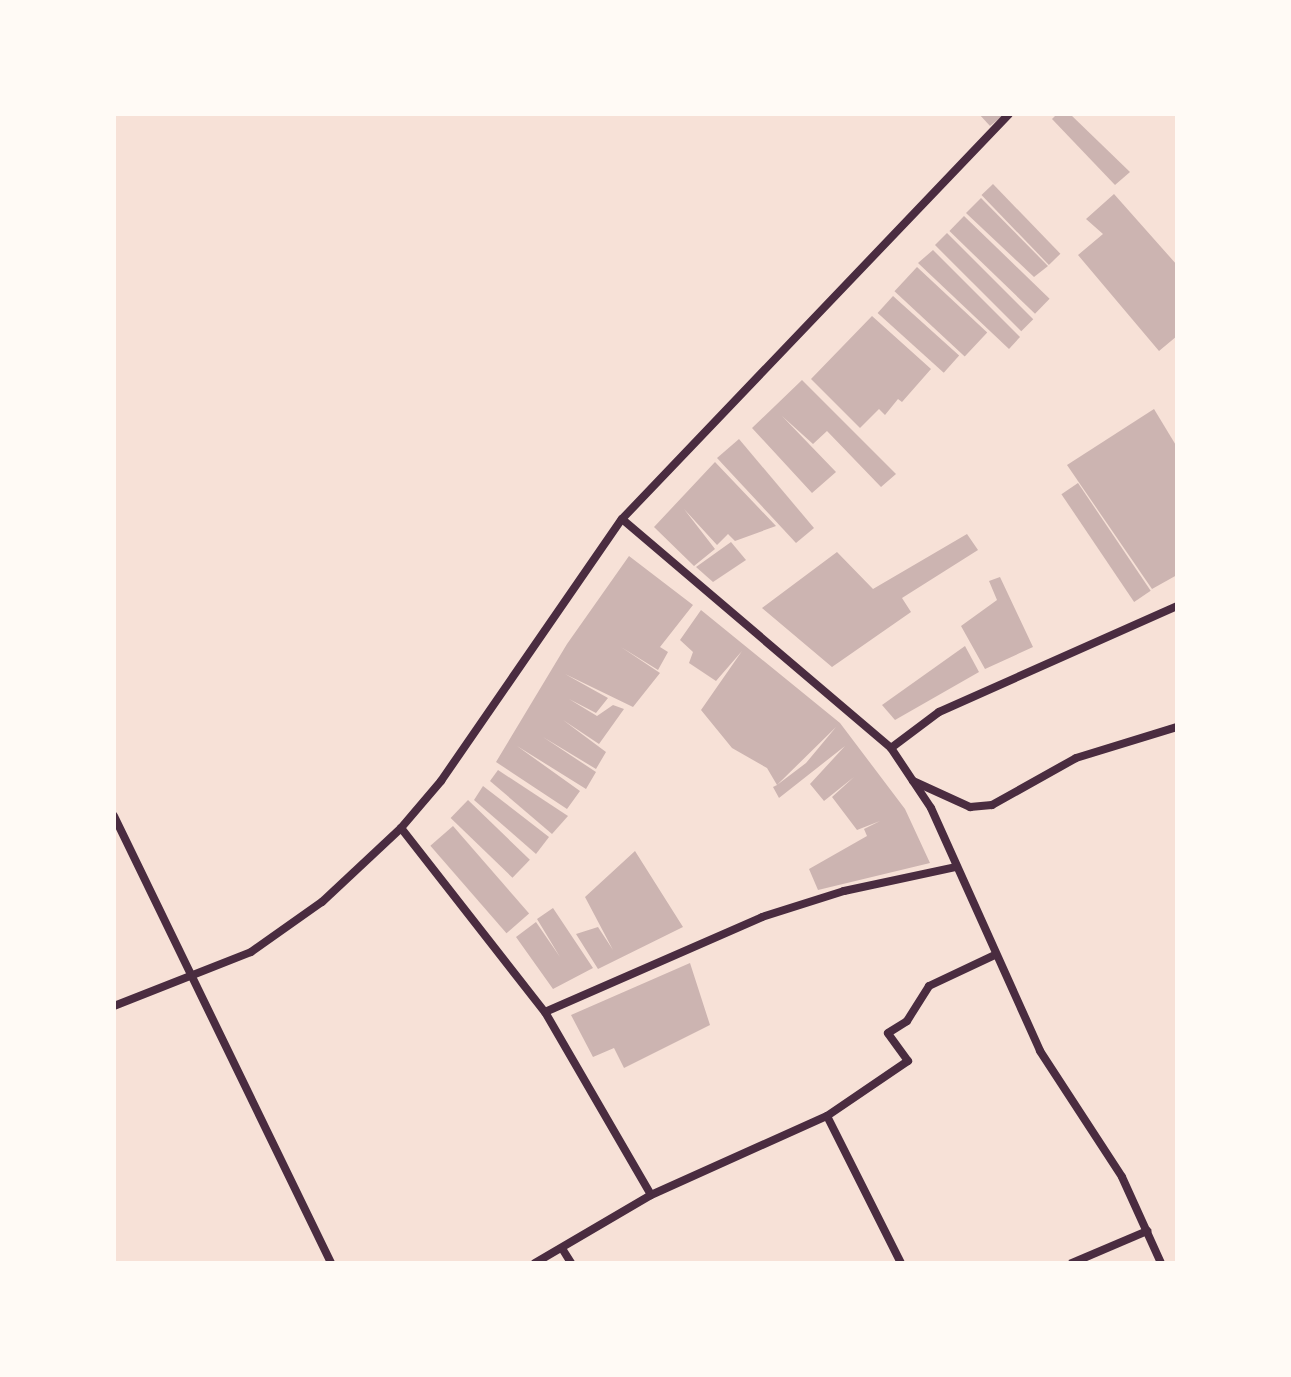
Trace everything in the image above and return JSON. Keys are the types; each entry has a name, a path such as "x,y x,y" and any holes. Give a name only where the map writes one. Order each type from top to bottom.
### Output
{"street":[{"path":"114,1006 251,952 307,913 401,828 441,781 622,519 1009,114"},
{"path":"622,519 891,748 931,808 1040,1051 1122,1177 1161,1263"},
{"path":"891,748 939,712 1177,606"},
{"path":"912,781 970,807 992,805 1076,758 1177,727"},
{"path":"114,816 195,975 331,1263"},
{"path":"401,828 545,1012 651,1195"},
{"path":"545,1012 762,917 844,891 956,867"},
{"path":"535,1263 563,1250 651,1195 827,1116 908,1061 888,1033 907,1021 929,986 995,955"},
{"path":"827,1116 901,1263"},
{"path":"1072,1263 1147,1231"},
{"path":"563,1250 571,1263"}],"building":[{"path":"979,114 1005,114 990,126"},
{"path":"1057,114 1070,114 1130,172 1115,185 1052,119"},
{"path":"993,184 1060,254 1049,265 981,195"},
{"path":"1114,194 1177,265 1177,336 1159,351 1078,255 1103,234 1086,219"},
{"path":"981,198 1048,266 1034,277 966,213"},
{"path":"964,216 1050,299 1035,314 949,231"},
{"path":"947,233 1033,319 1021,331 935,245"},
{"path":"933,250 1020,337 1009,349 918,263"},
{"path":"917,267 987,332 965,357 894,291"},
{"path":"893,296 959,356 944,373 878,313"},
{"path":"872,316 931,369 902,402 898,399 885,415 879,409 860,428 811,379"},
{"path":"802,380 896,474 881,487 827,431 813,444 782,416 836,472 812,493 752,428"},
{"path":"1154,409 1177,447 1177,575 1152,589 1067,465"},
{"path":"739,439 814,528 796,543 717,458"},
{"path":"715,462 776,526 735,541 728,534 717,545 684,509 715,549 694,566 654,527"},
{"path":"1078,483 1151,591 1134,602 1061,494"},
{"path":"967,534 978,550 902,598 911,612 832,667 762,608 837,552 873,589"},
{"path":"731,542 746,560 713,582 696,567"},
{"path":"629,556 693,605 660,647 668,652 658,670 621,647 660,673 633,707 565,674 608,698 596,713 569,699 597,716 613,705 624,709 599,744 563,720 606,752 596,769 543,737 596,772 586,789 517,746 580,791 567,809 496,762 567,644"},
{"path":"1000,577 1033,647 985,669 961,626 997,600 989,581"},
{"path":"701,610 840,723 905,809 930,863 818,890 809,869 867,836 864,829 880,821 857,830 832,797 854,777 824,801 810,784 845,746 779,798 773,787 777,785 767,768 732,748 701,710 742,651 716,681 689,663 693,652 680,640","holes":["836,727 806,763 777,785"]},
{"path":"965,646 979,672 895,720 882,705"},
{"path":"498,770 568,816 552,834 490,781"},
{"path":"483,786 549,837 536,854 474,800"},
{"path":"468,800 530,860 512,878 451,818"},
{"path":"453,826 529,914 506,933 430,846"},
{"path":"635,851 683,927 598,969 576,934 598,927 613,950 585,897"},
{"path":"553,908 593,968 553,989 516,937 536,922 560,957 537,919"},
{"path":"690,963 710,1025 624,1068 614,1048 593,1057 571,1015"}]}
